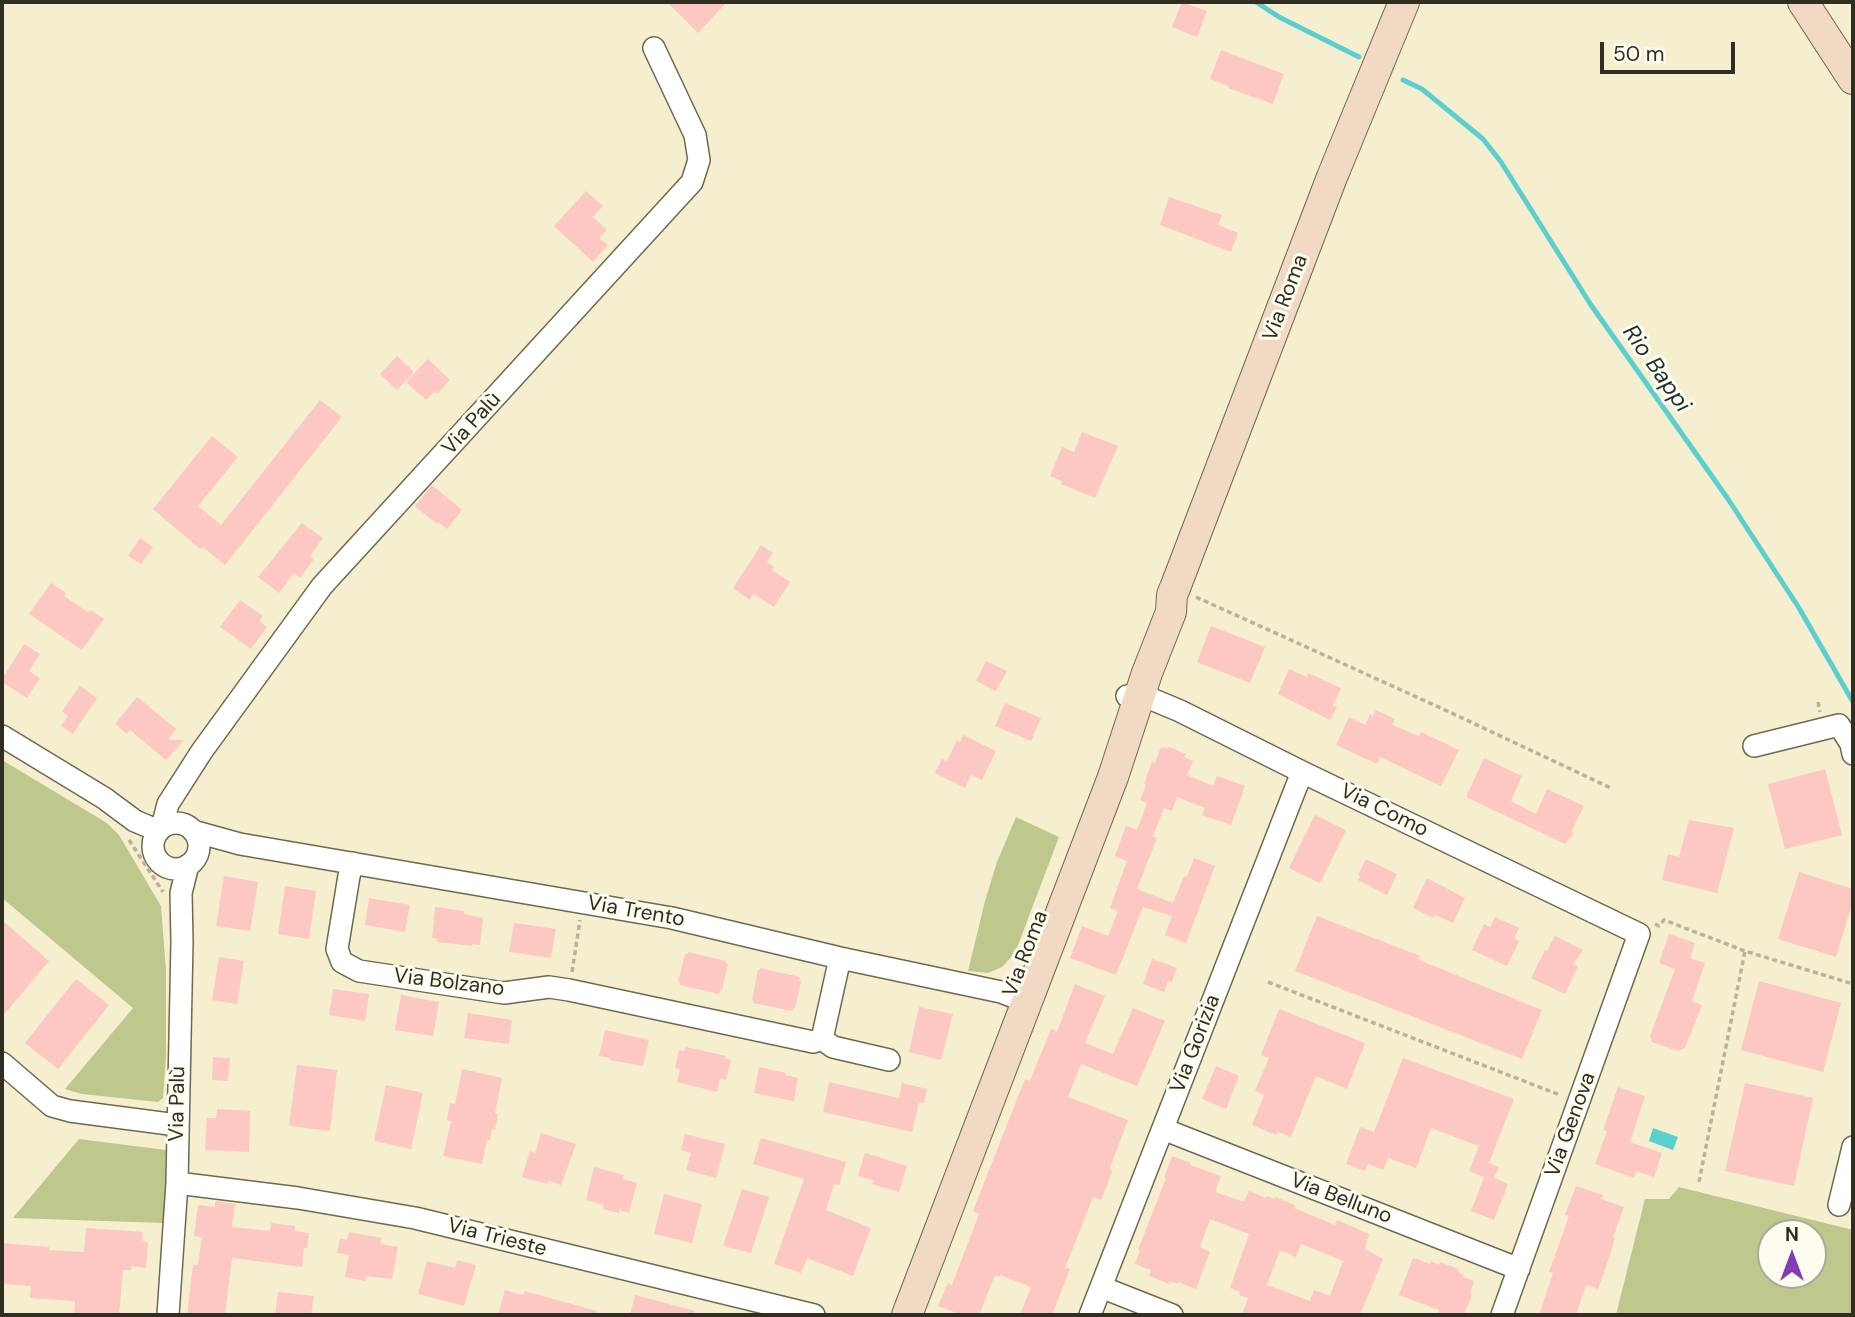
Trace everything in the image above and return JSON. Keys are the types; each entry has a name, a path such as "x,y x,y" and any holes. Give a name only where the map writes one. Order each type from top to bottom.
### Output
{"street":[{"name":"Via Roma","path":"886,1315 1113,777 1133,696 1171,612 1173,592 1332,177 1404,2"},
{"path":"1803,2 1853,79"},
{"name":"Via Palù","path":"169,1315 177,1183 182,942 181,895 169,838 177,809 177,791 202,751 322,586 692,182 699,160 695,135 654,48"},
{"name":"Via Como","path":"1133,696 1180,711 1302,772 1649,930"},
{"path":"1754,746 1839,725 1851,744 1853,754"},
{"name":"Via Palù","path":"2,736 104,798 130,828 198,842 181,895"},
{"name":"Via Gorizia","path":"1090,1315 1302,772"},
{"path":"169,838 176,869 193,860"},
{"name":"Via Trento","path":"169,838 240,844 672,918 1018,998"},
{"name":"Via Trento","path":"193,860 240,844"},
{"name":"Via Bolzano","path":"353,863 337,949 342,962 359,971 504,993 549,987 569,990 813,1042 822,1039 834,1047 889,1060"},
{"name":"Via Genova","path":"1502,1315 1579,1102 1649,930"},
{"path":"822,1039 840,958"},
{"name":"Via Roma","path":"907,1315 1018,998"},
{"path":"2,1063 52,1106 70,1111 177,1125"},
{"name":"Via Belluno","path":"1163,1129 1519,1269"},
{"path":"1839,1205 1853,1147"},
{"name":"Via Trieste","path":"177,1183 298,1198 415,1218 814,1315"},
{"path":"1101,1287 1172,1315"}],"path":[{"path":"1173,592 1431,703 1613,789"},
{"path":"130,828 164,894 181,895"},
{"path":"570,981 581,911"},
{"path":"1649,930 1664,920 1745,951 1853,984"},
{"path":"1699,1182 1745,951"},
{"path":"1268,982 1579,1102"}],"green space":[{"path":"2,760 107,823 119,835 161,906 166,971 166,1056 163,1098 158,1102 82,1094 65,1089 133,1008 2,898"},
{"path":"1016,817 1059,837 1015,953 1002,967 988,973 968,971 997,862"},
{"path":"79,1139 166,1150 164,1223 13,1218"},
{"path":"1679,1187 1808,1219 1757,1219 1757,1289 1827,1289 1827,1224 1853,1230 1853,1315 1616,1315 1645,1199 1669,1199"}],"water":[{"path":"1653,1128 1678,1137 1673,1150 1649,1141"}],"building":[{"path":"667,2 727,2 698,33"},
{"path":"1182,2 1207,11 1197,37 1172,27"},
{"path":"1221,50 1284,74 1273,104 1210,79"},
{"path":"586,191 603,206 593,217 607,230 599,238 608,245 593,262 554,226"},
{"path":"1169,197 1222,215 1218,225 1238,233 1231,252 1160,225"},
{"path":"397,356 414,372 397,390 380,374"},
{"path":"428,359 450,380 437,394 435,391 426,400 406,382"},
{"path":"320,400 342,417 225,565 203,547 201,550 153,509 212,436 238,457 198,506 221,525"},
{"path":"1082,432 1118,446 1095,498 1061,484 1062,481 1050,476 1062,447 1074,452"},
{"path":"432,485 462,510 447,529 415,506"},
{"path":"302,523 323,538 310,556 314,559 300,578 294,573 279,593 258,577"},
{"path":"140,538 153,547 141,564 128,556"},
{"path":"761,545 773,553 767,562 774,567 772,570 790,582 774,607 753,594 750,600 733,588"},
{"path":"51,583 66,593 64,596 89,613 91,610 104,619 82,650 29,614"},
{"path":"240,600 263,616 259,621 267,627 251,649 220,627"},
{"path":"1211,626 1265,647 1250,683 1197,662"},
{"path":"24,644 40,654 29,671 40,678 27,698 2,682"},
{"path":"986,661 1007,671 996,691 976,681"},
{"path":"1289,669 1307,677 1308,673 1341,688 1333,706 1337,707 1330,720 1278,694"},
{"path":"80,686 97,698 73,734 61,726 68,716 62,711"},
{"path":"137,697 176,729 168,740 184,740 166,760 130,730 127,734 115,724"},
{"path":"1005,703 1041,718 1031,741 995,726"},
{"path":"1376,710 1395,719 1392,725 1419,736 1421,732 1459,750 1441,786 1380,757 1377,764 1336,745 1349,717 1365,725 1370,714 1373,716"},
{"path":"963,735 996,751 982,780 971,775 965,788 935,773 942,759 947,761 957,740 960,742"},
{"path":"1161,747 1169,747 1186,754 1184,757 1193,761 1187,775 1213,786 1217,776 1245,786 1231,825 1202,815 1205,808 1177,797 1172,811 1164,808 1153,836 1157,838 1137,889 1173,903 1194,858 1215,866 1186,943 1165,935 1172,916 1143,907 1116,975 1070,958 1082,926 1108,936 1118,911 1110,908 1127,861 1115,856 1126,826 1137,830 1147,803 1140,800 1146,785 1144,784 1152,761 1155,763"},
{"path":"1484,758 1522,776 1511,801 1536,814 1547,789 1584,806 1571,832 1574,833 1565,844 1466,797"},
{"path":"1825,769 1842,835 1785,849 1768,784"},
{"path":"1315,815 1346,830 1320,883 1289,868"},
{"path":"1689,820 1734,828 1717,893 1662,880 1668,854 1679,857"},
{"path":"1366,859 1397,874 1387,895 1358,880"},
{"path":"1799,872 1853,889 1853,901 1836,957 1778,939"},
{"path":"224,876 258,882 250,931 216,926"},
{"path":"1427,878 1465,898 1453,923 1435,915 1433,918 1413,908"},
{"path":"285,886 316,891 309,939 278,934"},
{"path":"369,898 410,905 405,932 365,925"},
{"path":"435,907 464,911 464,914 483,918 480,945 437,942 438,939 432,938"},
{"path":"1317,916 1420,956 1419,960 1542,1010 1522,1059 1295,971"},
{"path":"1495,917 1519,928 1514,938 1519,941 1507,966 1472,950 1484,924 1490,927"},
{"path":"2,920 49,961 2,1017"},
{"path":"514,923 556,929 551,958 509,952"},
{"path":"1669,934 1695,943 1690,958 1705,963 1692,1001 1702,1005 1685,1048 1678,1051 1652,1042 1650,1036 1675,969 1659,963"},
{"path":"1555,936 1583,950 1573,964 1578,966 1565,994 1531,978"},
{"path":"688,952 726,961 728,964 719,994 680,985 678,982 685,954"},
{"path":"219,957 244,961 237,1004 212,1000"},
{"path":"1152,959 1177,968 1172,982 1168,981 1164,992 1143,984"},
{"path":"760,968 800,977 795,1008 792,1011 753,1003"},
{"path":"76,979 109,1005 58,1069 25,1043"},
{"path":"1759,981 1841,1003 1823,1072 1741,1050"},
{"path":"1075,984 1105,996 1085,1043 1113,1054 1133,1008 1165,1021 1137,1086 1081,1064 1068,1097 1128,1120 1101,1200 1093,1197 1065,1268 1070,1269 1052,1315 1020,1315 1031,1287 1000,1275 995,1275 979,1315 962,1315 938,1306 948,1283 952,1285 979,1214 973,1211 1025,1079 1030,1081 1051,1029 1057,1032"},
{"path":"333,989 369,994 365,1021 329,1015"},
{"path":"401,995 439,1002 433,1036 395,1030"},
{"path":"919,1007 953,1014 941,1060 909,1052"},
{"path":"1279,1009 1365,1043 1347,1089 1316,1076 1291,1137 1278,1132 1276,1135 1252,1125 1264,1095 1255,1091 1269,1058 1261,1055"},
{"path":"468,1013 512,1020 509,1044 464,1038"},
{"path":"605,1030 649,1040 643,1066 599,1056"},
{"path":"686,1047 726,1056 725,1058 731,1060 726,1080 720,1079 717,1092 677,1082 680,1069 675,1068 679,1050 684,1051"},
{"path":"213,1057 230,1058 228,1081 212,1080"},
{"path":"1403,1058 1514,1099 1489,1163 1499,1167 1494,1178 1508,1184 1494,1220 1471,1211 1484,1177 1469,1171 1479,1146 1431,1128 1416,1168 1388,1158 1383,1170 1368,1164 1365,1171 1346,1164 1360,1127 1374,1132"},
{"path":"297,1065 337,1070 330,1131 289,1126"},
{"path":"1216,1066 1239,1076 1226,1109 1202,1099"},
{"path":"759,1067 798,1078 794,1101 754,1093"},
{"path":"462,1069 502,1078 495,1114 498,1114 495,1130 492,1129 490,1140 487,1140 482,1164 443,1156 451,1121 447,1120 450,1103 455,1104"},
{"path":"829,1082 899,1098 902,1083 927,1089 924,1103 919,1102 912,1132 823,1112"},
{"path":"1745,1083 1813,1098 1794,1186 1725,1171"},
{"path":"386,1085 423,1093 411,1149 374,1141"},
{"path":"1618,1087 1645,1096 1630,1142 1662,1153 1654,1177 1636,1171 1634,1178 1595,1164"},
{"path":"217,1109 250,1111 249,1152 205,1150 207,1118 216,1118"},
{"path":"541,1133 576,1144 561,1185 522,1177 530,1151 535,1153"},
{"path":"685,1134 725,1144 716,1178 686,1170 691,1153 681,1150"},
{"path":"761,1138 846,1162 839,1185 834,1184 826,1210 871,1228 853,1276 807,1258 801,1273 774,1264 804,1179 753,1164"},
{"path":"865,1153 907,1166 899,1192 872,1184 873,1180 858,1176"},
{"path":"1172,1156 1221,1176 1215,1192 1244,1202 1249,1191 1266,1198 1275,1197 1335,1225 1337,1220 1369,1234 1365,1249 1383,1259 1360,1315 1242,1315 1248,1298 1230,1288 1249,1234 1210,1219 1200,1247 1210,1252 1196,1289 1178,1282 1170,1281 1169,1284 1149,1276 1151,1270 1135,1264","holes":["1301,1244 1343,1261 1330,1296 1314,1290 1310,1301 1267,1285 1280,1250 1296,1257"]},
{"path":"594,1167 624,1175 623,1179 637,1183 629,1213 603,1209 604,1205 586,1200"},
{"path":"1576,1186 1603,1195 1601,1199 1624,1207 1598,1289 1586,1285 1576,1315 1539,1315 1553,1273 1549,1272 1569,1216 1565,1215"},
{"path":"742,1189 769,1197 751,1253 723,1246"},
{"path":"664,1194 702,1204 692,1243 654,1234"},
{"path":"215,1201 235,1204 232,1227 270,1231 271,1223 295,1226 295,1231 309,1233 307,1248 304,1248 302,1267 232,1258 225,1315 187,1315 193,1265 198,1265 202,1237 194,1236 198,1205 215,1207"},
{"path":"86,1228 143,1232 142,1241 148,1242 146,1268 131,1266 131,1270 123,1270 119,1315 74,1315 75,1301 30,1298 31,1286 2,1284 2,1243 84,1252"},
{"path":"349,1232 381,1238 380,1244 398,1247 392,1279 366,1276 365,1281 345,1277 349,1255 337,1253 340,1238 347,1240"},
{"path":"1413,1258 1430,1264 1431,1261 1439,1265 1440,1262 1459,1269 1458,1272 1464,1275 1463,1277 1474,1281 1464,1315 1437,1315 1439,1310 1399,1295"},
{"path":"457,1260 476,1265 464,1306 418,1294 427,1261 455,1268"},
{"path":"505,1290 523,1295 525,1291 597,1311 596,1315 498,1315"},
{"path":"278,1292 314,1296 311,1315 275,1315"},
{"path":"635,1295 695,1311 694,1315 630,1315"}],"waterway":[{"name":"Rio Bappi","path":"1256,2 1279,17 1359,57"},
{"name":"Rio Bappi","path":"1403,80 1422,89 1483,139 1501,162 1591,305 1728,499 1799,608 1853,702"}]}
